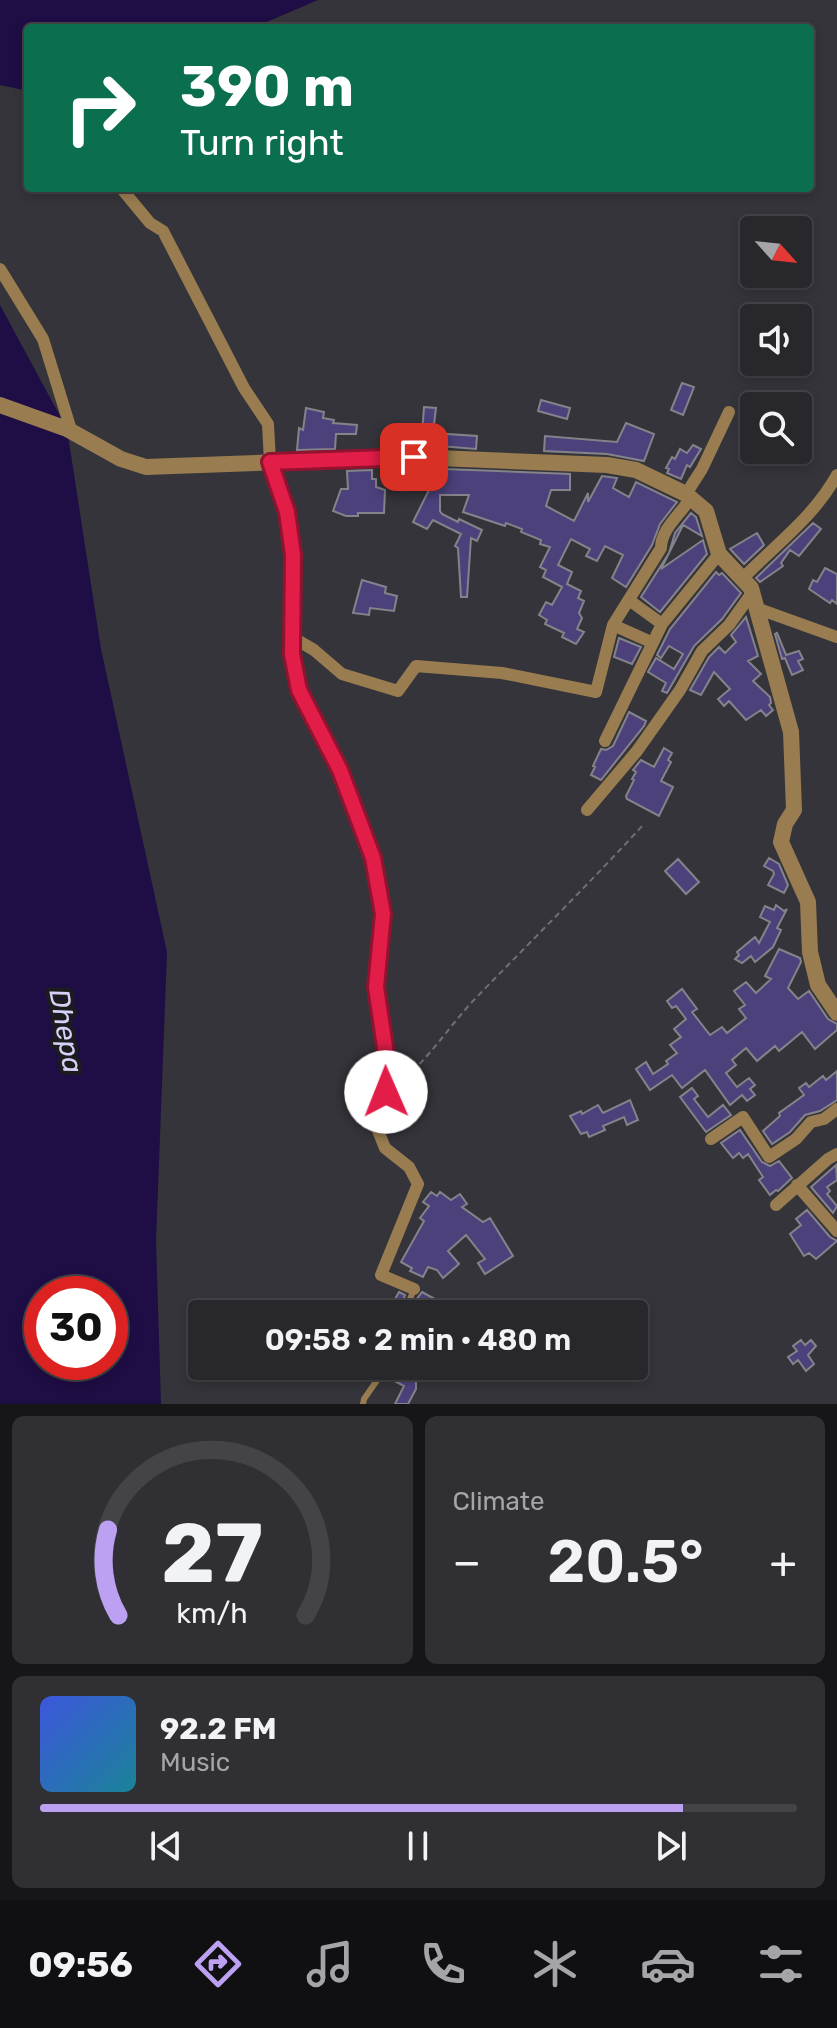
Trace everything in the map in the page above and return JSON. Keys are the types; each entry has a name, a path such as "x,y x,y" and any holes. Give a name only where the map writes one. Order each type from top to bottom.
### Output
{"street":[{"path":"124,192 150,223 163,231 244,388 268,424 270,462 287,512 293,555 292,654 299,690 340,770 373,858 383,914 376,987 385,1047 386,1092 377,1128 385,1148 409,1167 418,1184 381,1275 414,1289"},
{"path":"0,269 43,339 72,433"},
{"path":"0,405 72,433 121,459 146,467 414,457 607,465 636,470 686,494 706,511 719,554 750,594 791,732 794,810 785,824 781,842 808,902 810,952 818,985 837,1013"},
{"path":"686,494 702,469 729,412"},
{"path":"587,810 637,751 680,690 702,651 729,625 791,533 820,502 837,476"},
{"path":"292,637 314,650 342,674 398,691 416,666 502,673 596,692 613,625 661,548 661,540 669,526 689,500 686,494"},
{"path":"605,741 651,642 719,554"},
{"path":"750,594 837,637"},
{"path":"629,600 662,624"},
{"path":"613,625 651,642"},
{"path":"711,1139 743,1117 769,1157 796,1139 811,1122 824,1119 837,1109"},
{"path":"776,1205 837,1154"},
{"path":"797,1185 837,1231"}],"lane":[{"path":"410,1300 414,1289"},
{"path":"363,1404 377,1380"}],"path":[{"path":"386,1092 414,1072 462,1013 644,824"}],"water":[{"path":"0,0 318,0 262,24 24,24 24,90 0,85"},
{"name":"Dhepa","path":"0,305 67,429 101,649 167,952 156,1241 161,1404 0,1404"}],"building":[{"path":"682,383 694,387 683,415 671,410"},
{"path":"541,400 570,408 567,419 538,411"},
{"path":"424,407 436,408 433,433 477,436 476,449 415,444 415,434 422,434"},
{"path":"306,408 324,412 323,418 334,420 333,423 357,425 356,434 336,434 335,449 297,450 299,428 303,430"},
{"path":"626,423 654,434 644,461 607,454 544,451 545,436 617,442"},
{"path":"693,445 701,449 690,467 687,465 681,479 667,473 669,469 666,468 672,457 675,459 680,449 687,453"},
{"path":"444,469 570,474 570,490 551,490 546,506 574,521 588,493 588,502 602,476 617,478 613,488 629,497 636,482 677,502 660,524 652,545 626,587 612,578 623,555 605,546 597,561 586,556 590,549 571,539 558,565 572,572 567,584 581,591 578,598 584,601 577,629 584,632 576,644 562,637 564,633 545,624 547,620 539,615 546,602 552,605 562,587 543,577 546,570 540,567 550,547 521,532 522,529 463,512 469,495 440,495 442,514 482,530 477,541 471,538 467,597 461,597 458,548 455,546 461,534 433,520 427,529 413,522 429,490 428,475 444,474"},
{"path":"372,470 376,487 385,490 384,513 346,516 333,511 341,489 348,489 347,471"},
{"path":"691,513 696,517 702,536 683,525 669,553 675,533"},
{"path":"813,523 821,529 799,556 790,550 781,563 783,566 760,582 756,578"},
{"path":"757,533 764,545 744,564 730,549"},
{"path":"703,540 707,554 660,612 641,597 669,553 661,569"},
{"path":"825,568 837,574 837,604 832,600 830,603 809,589"},
{"path":"716,572 719,575 722,573 741,593 722,619 694,646 667,693 662,691 666,683 648,672 656,658 674,669 683,654 669,646 661,658 657,655 670,629"},
{"path":"362,580 386,587 385,593 397,596 394,611 370,608 369,615 353,613"},
{"path":"746,617 758,656 748,661 761,674 753,681 770,697 769,705 773,710 766,716 761,710 746,720 729,701 724,706 718,699 730,689 714,672 701,695 690,690 709,657 719,647 725,653 736,642 731,635"},
{"path":"777,633 786,655 799,651 803,659 798,661 803,670 792,675 785,658 782,659"},
{"path":"619,638 641,647 632,664 614,657"},
{"path":"629,712 646,721 644,726 601,780 591,775 601,749 613,746"},
{"path":"664,748 672,753 661,781 673,787 659,816 626,796 634,780 636,772 633,770 641,760 654,767"},
{"path":"769,858 779,864 788,885 784,893 768,885 774,874 764,866"},
{"path":"678,859 699,882 686,894 665,871"},
{"path":"776,905 784,911 787,909 777,928 781,930 773,947 755,962 751,956 742,963 735,959 739,955 737,952 755,937 759,943 770,922 760,917 765,906 774,910"},
{"path":"779,949 800,958 801,962 788,988 798,999 809,991 828,1019 837,1024 837,1030 815,1049 802,1032 779,1051 775,1046 757,1061 746,1048 732,1060 736,1065 726,1073 737,1087 749,1078 755,1085 750,1089 755,1095 747,1101 742,1095 730,1105 705,1070 682,1088 672,1075 650,1090 636,1069 646,1062 653,1074 668,1064 666,1061 677,1053 670,1045 681,1037 674,1029 686,1019 676,1006 672,1008 667,1001 682,989 697,1009 692,1012 710,1035 722,1027 727,1033 746,1018 739,1009 745,1005 734,991 746,982 756,993 771,979 765,976"},
{"path":"837,1071 837,1100 820,1111 805,1115 790,1132 772,1144 763,1131 780,1116 779,1113 804,1095 799,1088 806,1083 809,1087 823,1076 826,1080"},
{"path":"692,1088 698,1096 694,1099 708,1117 723,1105 731,1115 706,1132 680,1097"},
{"path":"630,1100 638,1120 627,1125 624,1117 603,1126 605,1130 589,1137 587,1132 581,1134 570,1116 581,1111 582,1114 598,1105 603,1113"},
{"path":"740,1130 762,1162 770,1166 779,1161 792,1178 778,1191 770,1195 759,1180 763,1177 748,1154 743,1158 739,1153 733,1158 721,1143"},
{"path":"836,1165 837,1180 827,1187 830,1191 827,1194 837,1206 833,1213 811,1187"},
{"path":"431,1192 437,1196 440,1192 451,1200 460,1194 467,1204 462,1207 483,1222 490,1218 513,1256 485,1274 478,1263 485,1259 466,1235 448,1251 459,1264 443,1278 437,1270 428,1267 423,1277 410,1271 412,1268 401,1262 424,1221 420,1218 429,1206 423,1202"},
{"path":"807,1210 837,1241 816,1259 809,1253 804,1256 790,1234 801,1225 796,1219"},
{"path":"399,1292 405,1295 403,1300 394,1300"},
{"path":"422,1292 437,1300 416,1300"},
{"path":"801,1340 805,1345 811,1340 816,1346 808,1355 814,1364 806,1371 798,1360 793,1364 788,1357 797,1351 793,1346"},
{"path":"393,1380 416,1380 416,1389 408,1404 395,1404 404,1386"}],"route":[{"path":"386,1092 385,1047 376,987 383,914 373,858 340,770 299,690 292,654 293,555 287,512 270,462 414,457"}]}
